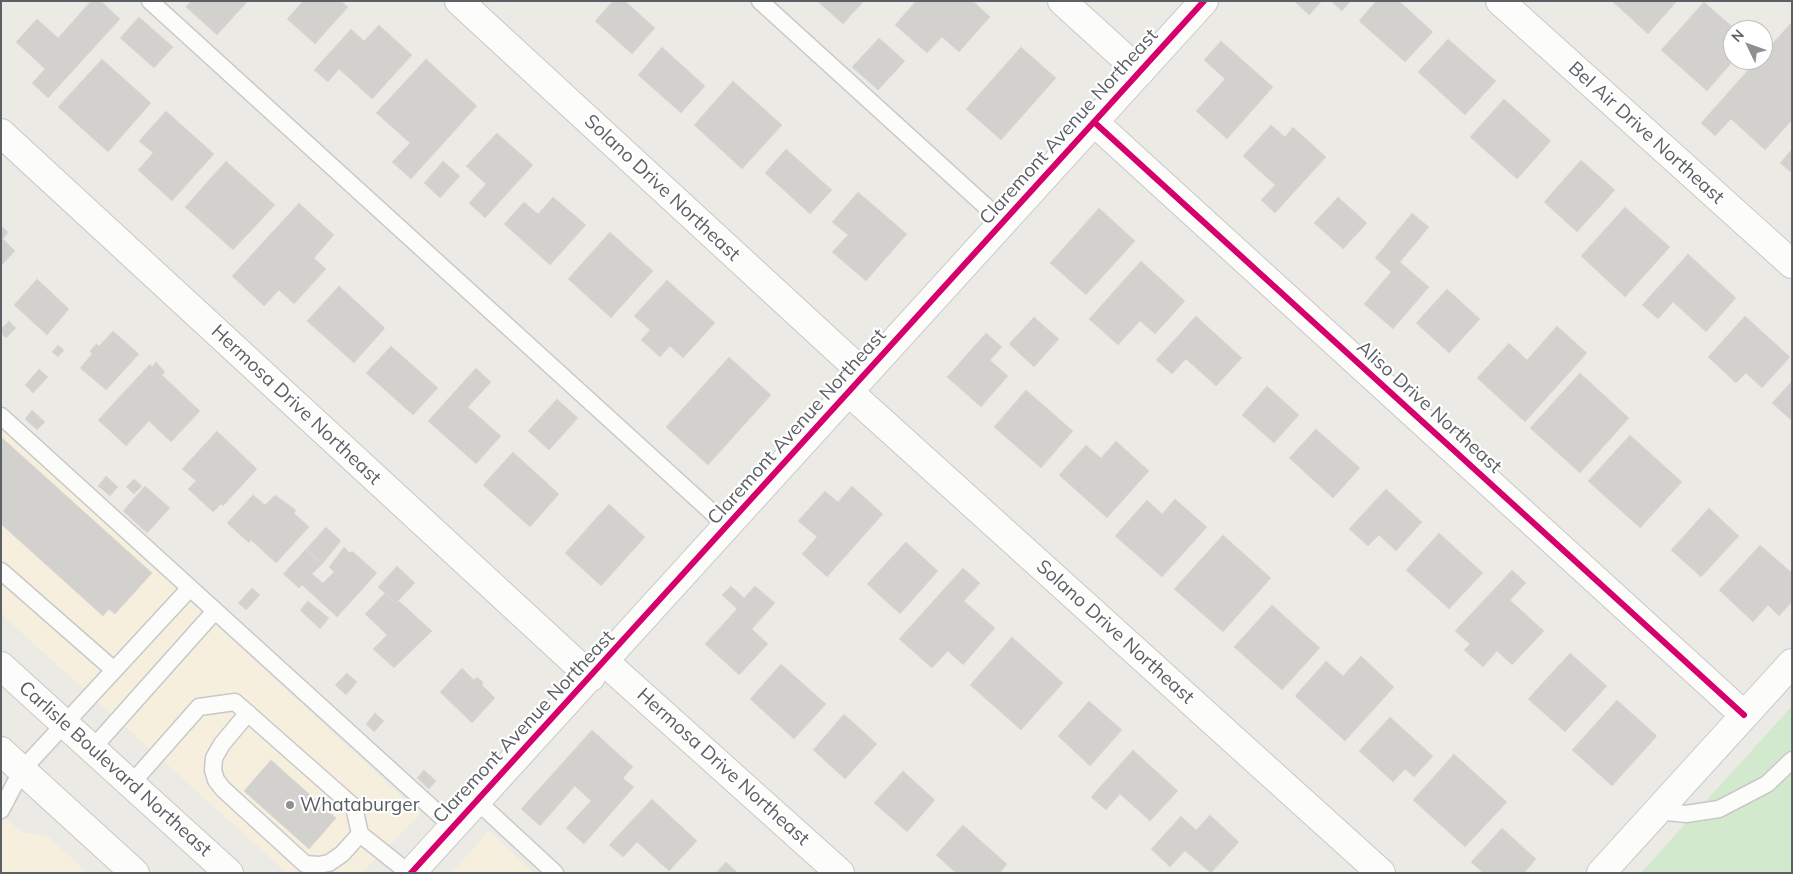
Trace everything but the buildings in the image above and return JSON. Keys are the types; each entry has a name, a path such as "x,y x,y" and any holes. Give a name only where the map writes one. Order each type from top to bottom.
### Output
{"street":[{"name":"Solano Drive Northeast","path":"459,1 857,383 1381,873"},
{"path":"1062,1 1140,72"},
{"name":"Claremont Avenue Northeast","path":"410,873 598,669 1204,1"},
{"name":"Bel Air Drive Northeast","path":"1500,1 1792,264"},
{"name":"Aliso Drive Northeast","path":"1094,122 1744,715"},
{"name":"Hermosa Drive Northeast","path":"1,133 598,669 840,873"},
{"path":"1601,873 1792,662"},
{"name":"Carlisle Boulevard Northeast","path":"1,666 229,873"},
{"path":"1,751 12,776 136,873"}],"lane":[{"path":"150,1 727,526"},
{"path":"760,1 1003,222"},
{"path":"1,416 453,827"},
{"path":"1,571 114,670"},
{"path":"1,810 12,776 190,588"},
{"path":"92,749 215,611"},
{"path":"131,784 199,707 235,702 354,806 360,834 410,873"},
{"path":"248,713 222,744 214,758 215,775 223,789 305,864 318,865 329,863 342,854 360,834"},
{"path":"1657,811 1686,814 1719,809 1767,784 1792,760"},
{"path":"477,801 556,873"}],"shaded area":[{"path":"1,427 421,814 361,873 287,873 1,614"},
{"path":"1,816 25,833 47,836 88,873 1,873"},
{"path":"489,831 534,873 451,873"}],"green space":[{"path":"1792,706 1792,873 1641,873 1657,855"}],"cycle path":[{"path":"411,873 1204,1"},
{"path":"1094,122 1744,715"}],"place":[{"name":"Whataburger","path":"290,805"}]}
